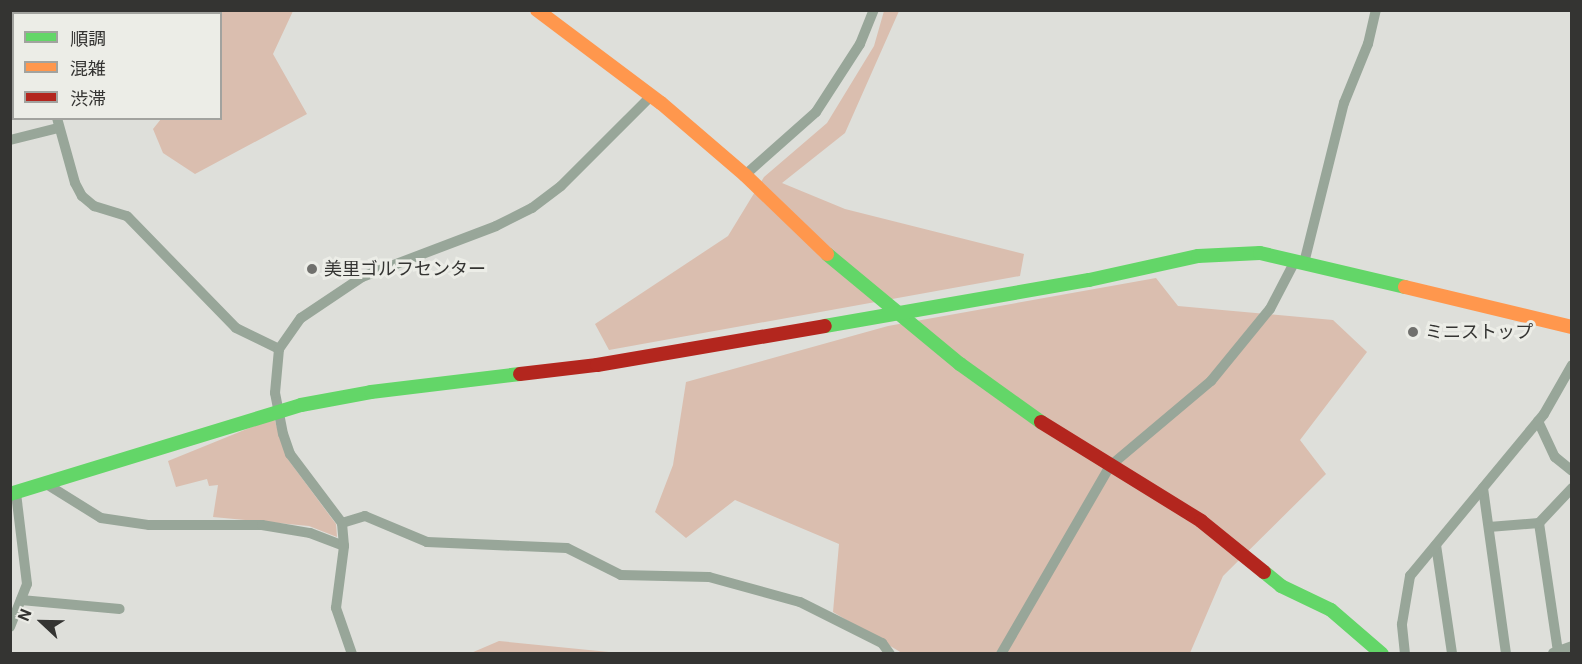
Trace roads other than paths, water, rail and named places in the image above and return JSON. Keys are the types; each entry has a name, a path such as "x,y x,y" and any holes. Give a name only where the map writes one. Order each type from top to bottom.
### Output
{"street":[{"path":"537,10 651,96 745,175 819,248 1006,397 1110,466 1201,521 1281,586 1331,610 1382,654"},
{"path":"745,175 816,112 860,44 874,10"},
{"path":"1000,654 1060,557 1084,505 1110,466 1211,381 1270,309 1299,262 1344,103 1368,44 1376,10"},
{"path":"352,654 336,608 344,546 342,523 290,454 276,413 279,349 301,318 362,277 496,226 532,208 561,186 651,96"},
{"path":"10,140 58,123 66,139 75,183 82,196 94,206 128,216 236,328 279,349"},
{"path":"10,627 27,584 13,494 276,413 371,392 597,365 898,313 1198,256 1260,253 1572,327"},
{"path":"1405,654 1402,624 1410,576 1538,421 1572,365"},
{"path":"1538,421 1555,457 1572,471"},
{"path":"48,484 101,518 149,525 262,525 310,532 344,546"},
{"path":"1483,488 1506,654"},
{"path":"1489,528 1539,523 1572,488"},
{"path":"342,523 365,516 427,542 567,548 621,575 709,577 800,603 882,643 890,654"},
{"path":"1539,523 1555,652 1572,646"},
{"path":"1436,545 1452,654"},
{"path":"21,600 120,609"}],"place":[{"name":"美里ゴルフセンター","path":"312,269"},
{"name":"ミニストップ","path":"1413,332"}]}
